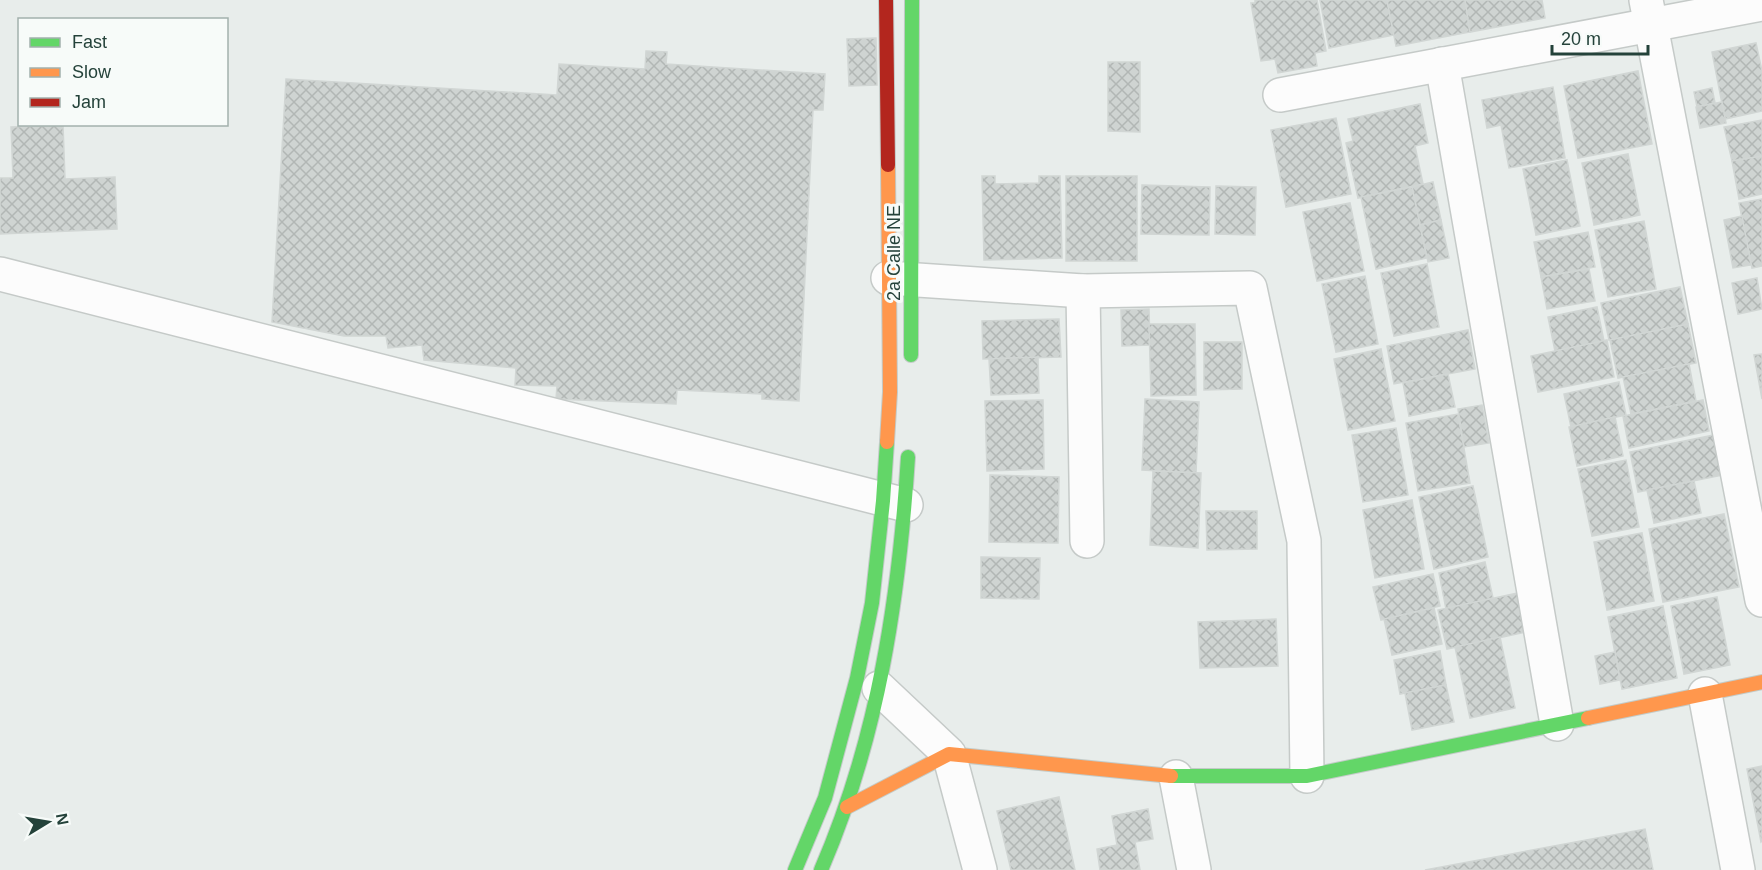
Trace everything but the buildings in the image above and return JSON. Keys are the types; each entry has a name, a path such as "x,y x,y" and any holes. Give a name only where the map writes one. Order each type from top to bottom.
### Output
{"main road":[{"name":"2a Calle NE","path":"886,0 900,278 911,372"},
{"name":"2a Calle NE","path":"894,503 890,392 900,278 912,0"},
{"path":"795,870 825,798 857,678 909,439"},
{"path":"821,870 847,807 879,687 894,612 894,503"},
{"path":"847,807 949,754 1176,777 1307,776 1762,682"}],"street":[{"path":"1280,95 1442,64 1648,13 1762,4"},
{"path":"1648,13 1762,600"},
{"path":"1442,64 1557,724"},
{"path":"0,274 894,503"},
{"path":"900,278 1083,291 1250,288 1304,541 1307,776"},
{"path":"1083,291 1087,541"},
{"path":"879,687 949,754 980,870"},
{"path":"1705,694 1738,870"},
{"path":"1176,777 1194,870"}],"traffic: fast":[{"path":"911,355 912,0"},
{"path":"795,870 825,798 857,678 872,603 887,442"},
{"path":"821,870 841,820 857,770 882,668 899,563 908,457"},
{"path":"1171,776 1307,776 1588,718"}],"traffic: slow":[{"path":"887,442 890,392 888,165"},
{"path":"1588,718 1762,682"},
{"path":"847,807 949,754 1171,776"}],"traffic: jam":[{"path":"886,0 888,165"}]}
